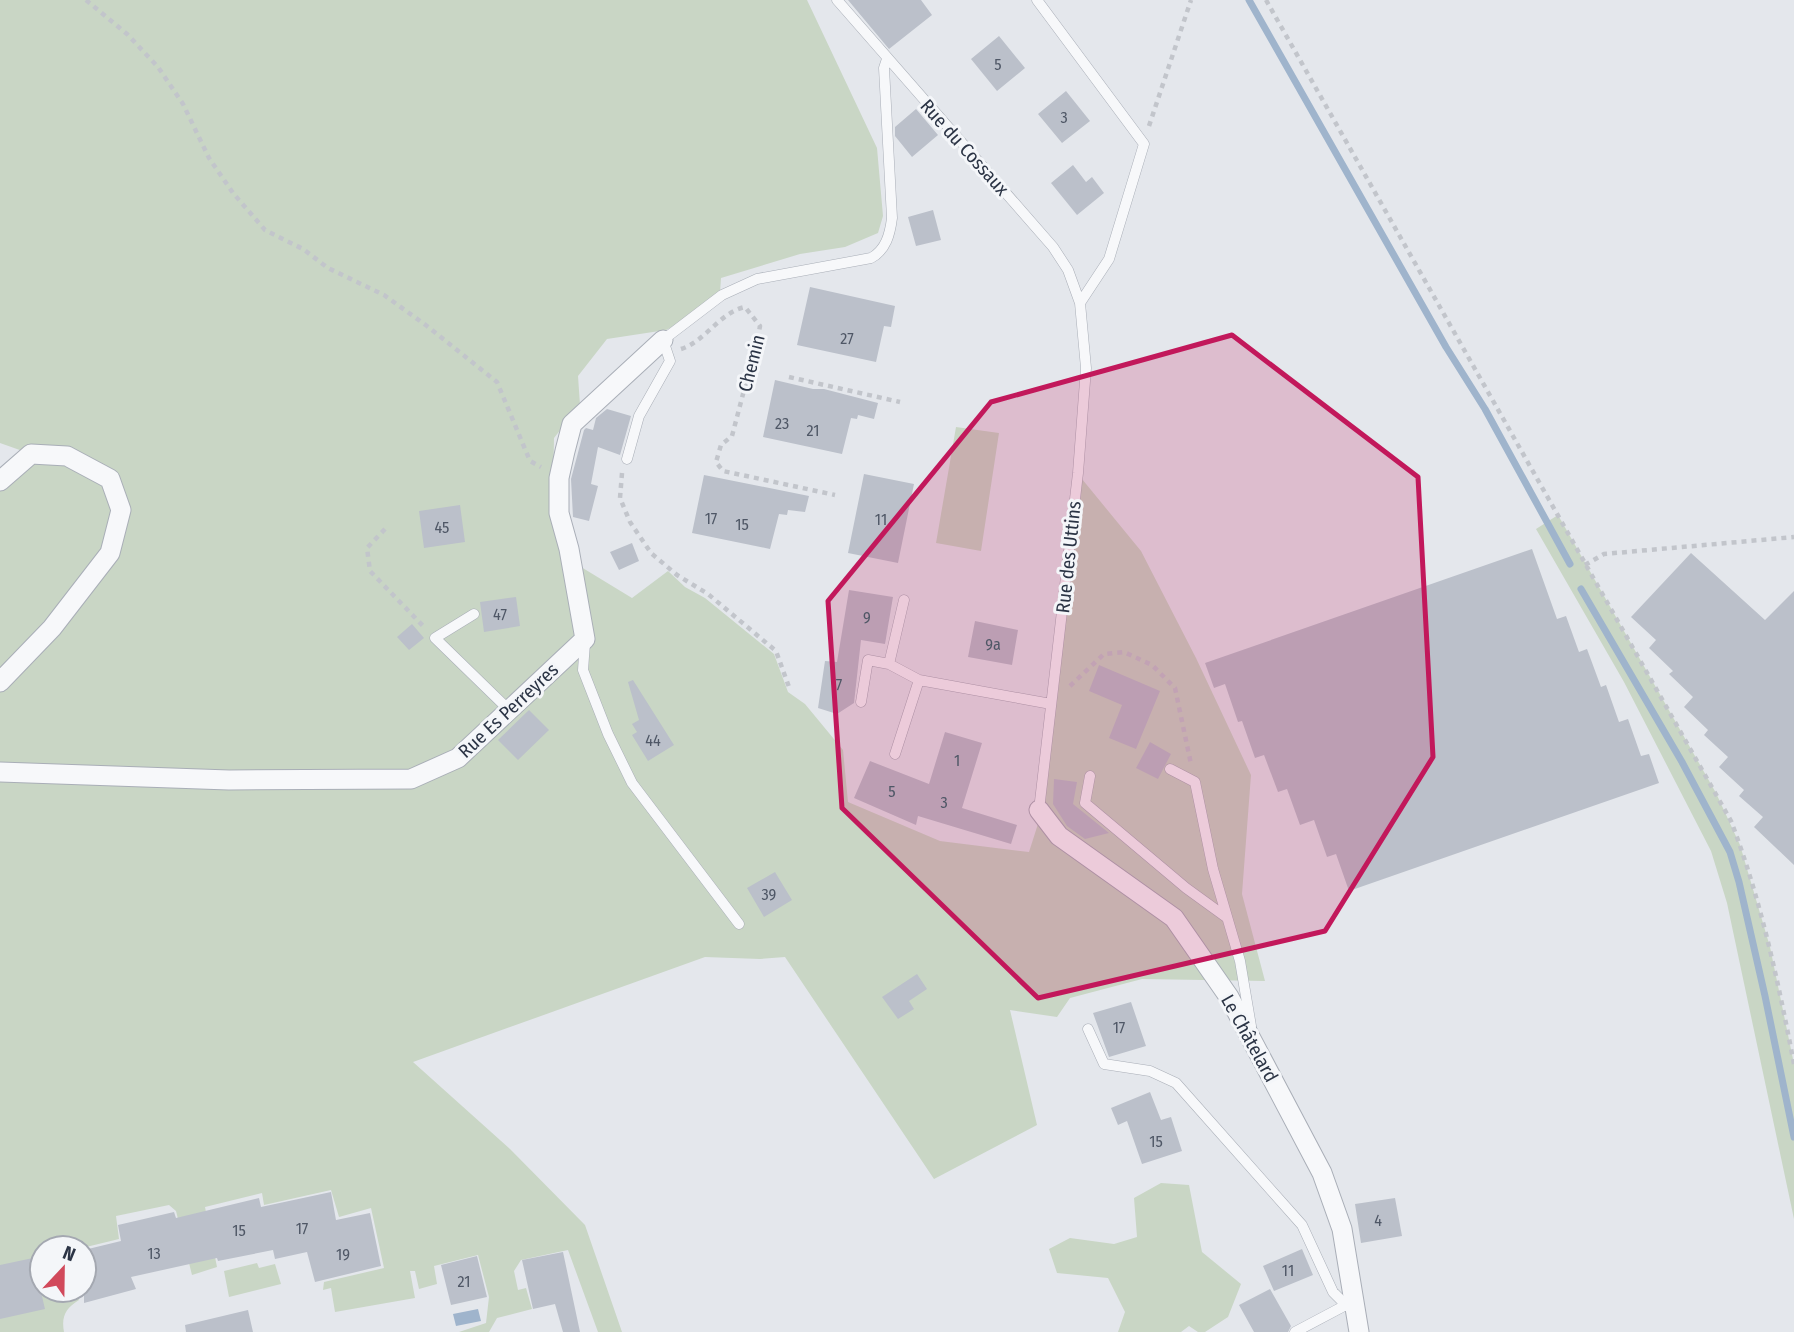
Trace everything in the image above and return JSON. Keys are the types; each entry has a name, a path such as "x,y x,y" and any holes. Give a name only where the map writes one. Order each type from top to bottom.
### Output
{"street":[{"path":"585,639 569,549 559,513 559,478 572,424 663,340"},
{"path":"0,481 31,454 67,456 110,479 121,510 110,554 52,628 0,682"},
{"name":"Rue Es Perreyres","path":"0,772 229,780 411,779 458,758 585,639"},
{"name":"Le Châtelard","path":"1039,810 1059,836 1174,918 1229,997 1322,1173 1342,1229 1350,1308 1359,1332"}],"lane":[{"name":"Rue du Cossaux","path":"837,0 1053,247 1068,270 1080,303"},
{"path":"1037,0 1144,144 1109,259 1080,303"},
{"path":"627,459 639,416 670,361 663,340 722,295 757,279 871,258 879,254 890,233 891,219 884,80 887,59"},
{"name":"Rue des Uttins","path":"1039,810 1078,473 1086,368 1080,303"},
{"path":"889,664 904,600"},
{"path":"474,614 435,638 509,710"},
{"path":"585,639 583,670 608,734 632,783 739,924"},
{"path":"860,702 868,660 889,664 919,680 1051,704"},
{"path":"895,754 919,680"},
{"path":"1170,769 1195,782 1213,869 1240,961 1254,1044"},
{"path":"1090,776 1085,803 1186,888 1227,917"},
{"path":"1088,1029 1104,1064 1150,1071 1176,1083 1302,1225 1333,1292 1350,1308 1295,1332"}],"path":[{"path":"86,0 127,34 158,67 183,104 209,158 233,193 265,230 303,249 328,268 384,295 497,382 530,461 559,478"},
{"path":"1144,144 1191,0"},
{"path":"1266,0 1731,821 1770,947 1794,1063"},
{"name":"Chemin","path":"663,340 675,350 685,348 736,309 745,307 760,326 732,436 721,445 716,462 723,471 835,495"},
{"path":"789,377 900,402"},
{"path":"627,459 622,472 621,498 630,522 651,553 677,575 708,593 776,651 789,687"},
{"path":"385,529 367,548 370,571 435,638"},
{"path":"1585,565 1604,554 1794,537"},
{"path":"1051,704 1104,654 1124,652 1152,665 1175,688 1195,782"}],"highlighted area":[{"path":"1232,335 1418,477 1433,757 1325,931 1038,998 842,808 828,601 991,402"}],"green space":[{"path":"0,0 807,0 877,148 883,216 878,233 845,247 800,254 721,278 720,293 691,317 666,330 607,339 578,376 580,405 554,438 553,492 563,556 632,598 668,571 685,587 705,598 774,654 788,692 805,704 843,750 848,802 940,841 1029,852 1044,805 1082,479 1141,551 1196,658 1251,775 1242,894 1265,981 1142,979 1070,998 1057,1017 1010,1010 1037,1125 934,1179 785,957 705,957 413,1062 510,1149 585,1225 622,1332 598,1332 568,1250 521,1260 514,1271 518,1290 526,1288 532,1309 497,1318 489,1332 459,1332 486,1323 489,1297 478,1255 434,1266 437,1284 419,1289 415,1271 410,1271 415,1298 335,1312 331,1288 323,1290 324,1282 384,1268 371,1208 339,1217 331,1190 264,1205 262,1193 205,1207 217,1267 192,1275 176,1211 169,1205 116,1216 119,1239 98,1244 98,1234 28,1234 28,1304 74,1304 65,1313 64,1332 0,1332 0,482 31,454 0,443"},
{"path":"956,427 999,433 981,551 936,543"},
{"path":"1558,515 1716,793 1740,845 1770,947 1794,1064 1794,1219 1727,903 1711,851 1624,682 1536,529"},
{"path":"1161,1183 1189,1185 1202,1252 1241,1284 1228,1317 1205,1332 1198,1332 1189,1326 1181,1332 1118,1332 1125,1312 1108,1278 1057,1273 1049,1249 1070,1238 1114,1244 1137,1237 1134,1198"},
{"path":"257,1263 259,1268 275,1264 281,1284 229,1297 224,1271"}],"water":[{"path":"478,1309 481,1321 456,1326 453,1314"}],"building":[{"path":"848,0 921,0 932,15 889,49"},
{"path":"999,36 1025,68 997,91 971,59"},
{"path":"1066,91 1090,121 1062,143 1038,114"},
{"path":"916,109 938,135 912,157 895,136 895,127"},
{"path":"1073,165 1086,182 1092,177 1104,193 1077,215 1051,183"},
{"path":"933,210 941,240 916,246 908,217"},
{"path":"810,287 895,306 891,327 884,326 876,362 797,345"},
{"path":"775,380 878,403 874,419 858,415 857,419 851,418 842,454 763,437"},
{"path":"607,409 631,416 620,455 598,447 591,484 598,486 589,521 573,517 571,479 584,430 593,430 596,418"},
{"path":"864,474 914,484 898,563 848,553"},
{"path":"704,475 809,496 805,512 788,510 787,515 779,514 770,549 692,533"},
{"path":"460,505 465,542 424,548 419,511"},
{"path":"632,543 639,561 619,570 610,552"},
{"path":"1532,549 1557,619 1566,616 1579,652 1587,649 1601,687 1606,685 1619,722 1628,719 1641,756 1649,754 1659,783 1349,891 1336,854 1327,857 1314,820 1300,825 1287,789 1278,792 1264,755 1255,758 1242,721 1238,722 1225,684 1214,688 1205,663"},
{"path":"1691,553 1765,620 1794,591 1794,865 1754,827 1763,817 1739,796 1744,790 1719,767 1728,757 1704,735 1708,730 1684,707 1693,697 1669,674 1673,671 1649,648 1656,640 1631,617"},
{"path":"849,590 893,597 885,644 861,640 854,703 837,714 818,708 825,661 837,662"},
{"path":"516,597 520,626 484,632 480,602"},
{"path":"975,621 1018,630 1012,665 968,657"},
{"path":"412,624 424,638 409,650 397,637"},
{"path":"1099,665 1160,691 1136,749 1109,738 1122,705 1089,691"},
{"path":"633,680 674,745 648,761 632,735 637,732 632,724 639,720 628,682"},
{"path":"529,710 549,730 518,760 498,740"},
{"path":"945,732 982,743 962,808 1017,825 1011,844 918,816 916,825 854,798 870,761 929,784"},
{"path":"1150,742 1171,754 1158,779 1136,768"},
{"path":"1054,779 1077,782 1073,804 1109,833 1085,839 1067,826 1053,804"},
{"path":"775,872 792,900 764,917 747,888"},
{"path":"917,974 927,989 909,1001 914,1009 898,1019 882,997"},
{"path":"1131,1002 1146,1046 1109,1057 1093,1013"},
{"path":"1150,1092 1161,1120 1171,1117 1182,1151 1142,1164 1127,1121 1118,1125 1111,1108"},
{"path":"331,1192 336,1220 370,1213 381,1266 315,1282 307,1252 275,1259 273,1250 218,1261 217,1258 131,1277 136,1289 98,1299 98,1247 121,1241 118,1225 174,1212 176,1218 259,1198 261,1207"},
{"path":"1395,1198 1402,1236 1361,1243 1355,1204"},
{"path":"1302,1249 1313,1275 1274,1291 1263,1266"},
{"path":"563,1252 580,1332 563,1332 555,1304 533,1309 522,1260"},
{"path":"477,1256 487,1297 451,1305 441,1265"},
{"path":"28,1259 28,1304 44,1304 45,1309 0,1319 0,1265"},
{"path":"1270,1289 1291,1326 1288,1332 1254,1332 1239,1305"},
{"path":"248,1310 253,1332 186,1332 185,1325"}],"waterway":[{"path":"1249,0 1446,347 1485,409 1570,564"},
{"path":"1581,589 1682,762 1730,852 1765,996 1794,1137"}]}
